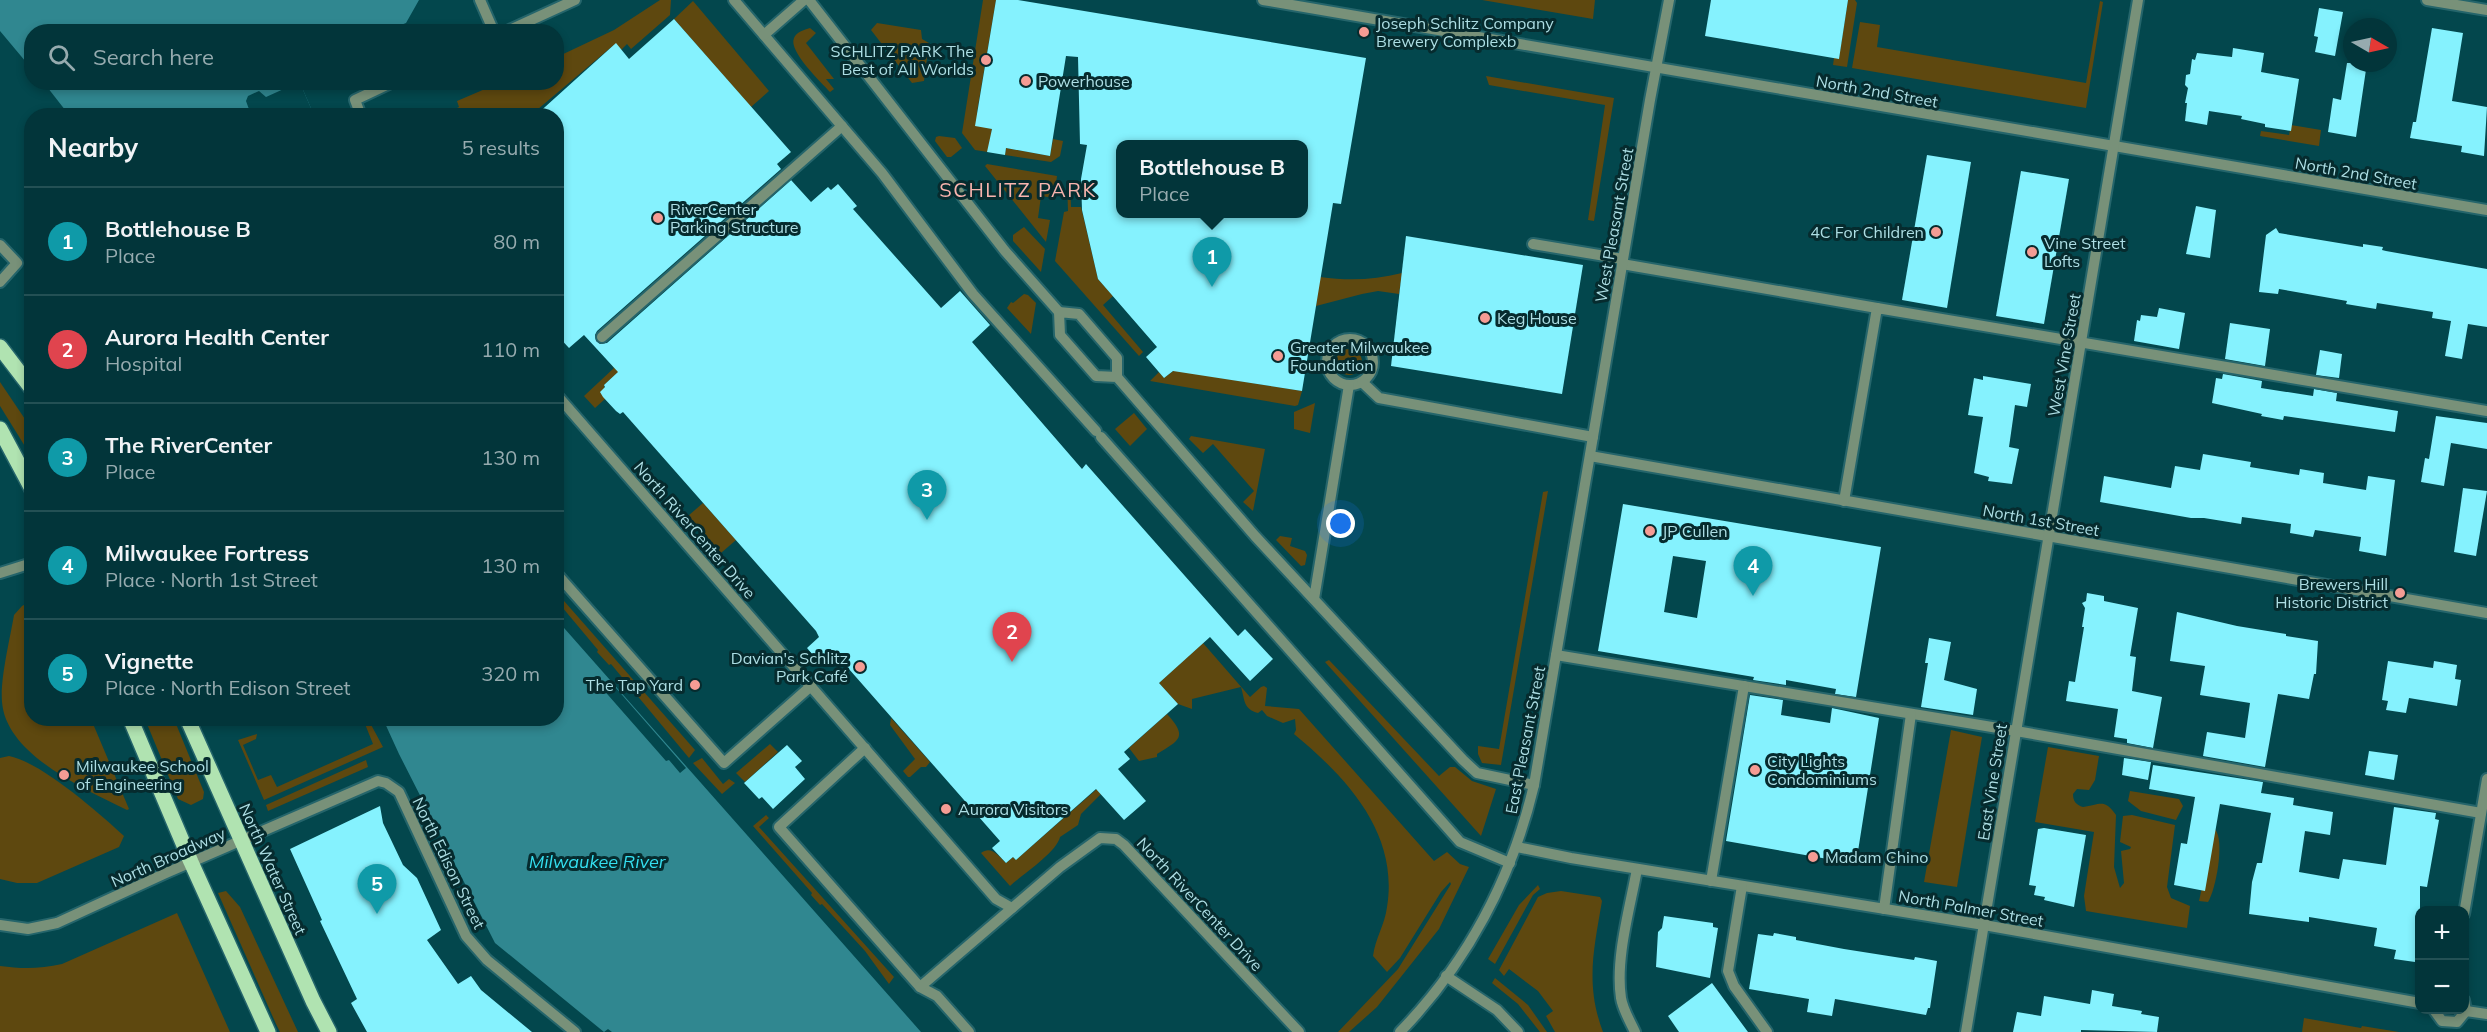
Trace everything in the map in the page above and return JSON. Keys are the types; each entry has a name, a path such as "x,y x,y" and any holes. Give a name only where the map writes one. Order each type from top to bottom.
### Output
{"main road":[{"path":"0,347 24,378"},
{"path":"0,429 24,474"},
{"path":"133,726 191,862 268,1032"},
{"name":"North Water Street","path":"190,726 240,840 329,1032"}],"street":[{"path":"480,0 490,24"},
{"path":"522,24 575,0"},
{"path":"734,0 882,172 974,294 1460,842 1510,863"},
{"path":"764,35 807,0 1005,251 1059,312 1060,335 1096,376 1117,377"},
{"name":"North 2nd Street","path":"1263,0 2487,210"},
{"name":"West Pleasant Street","path":"1590,456 1669,0"},
{"name":"West Vine Street","path":"2049,537 2138,0"},
{"path":"2427,0 2487,10"},
{"path":"358,108 355,100 376,90"},
{"path":"602,338 842,126"},
{"path":"1533,244 1877,308 2487,411"},
{"path":"0,245 17,263 0,282"},
{"path":"1845,501 1877,308"},
{"path":"1059,312 1079,314 1117,358 1117,377 1314,599 1477,773 1534,785"},
{"path":"1346,339 1360,341 1371,351 1373,366 1371,373 1362,382 1349,385 1335,380 1327,367 1327,359 1333,346 1346,339"},
{"path":"1362,382 1379,398 1593,437"},
{"path":"1314,599 1349,385"},
{"name":"North RiverCenter Drive","path":"564,403 996,899 1012,908"},
{"name":"North 1st Street","path":"1590,456 2487,613"},
{"name":"East Pleasant Street","path":"1401,1032 1446,976 1489,909 1516,847 1534,785 1590,456"},
{"name":"East Vine Street","path":"1966,1032 2049,537"},
{"path":"0,573 24,566"},
{"path":"564,582 724,763 811,686"},
{"path":"1556,655 2016,731 2481,813"},
{"path":"1711,881 1744,686"},
{"path":"1884,909 1911,714"},
{"path":"865,748 779,827 920,987 937,996 969,1032"},
{"path":"2465,906 2487,778"},
{"name":"North Broadway","path":"0,925 28,929 50,926 240,840 378,781"},
{"name":"North Edison Street","path":"378,781 386,783 399,792 458,920 472,944 487,960 575,1032"},
{"name":"North RiverCenter Drive","path":"920,987 1060,867 1100,838 1116,839 1299,1032"},
{"name":"North Palmer Street","path":"1516,847 1637,869 1984,925 2415,1001"},
{"path":"1635,1032 1622,1000 1620,983 1621,961 1637,869"},
{"path":"1742,886 1728,971 1734,986 1767,1032"},
{"path":"1446,976 1497,1010 1518,1032"},
{"path":"2469,1007 2487,1014"},
{"path":"2436,1014 2446,1027 2461,1019 2462,1014"}],"shaded area":[{"path":"660,0 671,0 670,15 631,49 627,44 621,50 615,44 564,87 564,54 614,30"},
{"path":"983,0 996,0 977,112 992,129 988,152 975,150 962,133"},
{"path":"1482,0 1595,0 1593,19"},
{"path":"1848,0 1855,0 1857,3 1847,67 1833,65 1834,58 1839,58"},
{"path":"693,1 769,91 751,107 674,19"},
{"path":"2100,1 2103,2 2086,108 1852,68 1860,22 1880,25 1877,47 2086,83"},
{"path":"877,23 921,30 922,39 929,43 924,81 912,83 871,30"},
{"path":"810,28 816,33 806,43 834,79 826,79 834,89 830,92 806,66 793,44 796,34"},
{"path":"1486,76 1614,98 1594,221 1588,220 1605,105 1489,85"},
{"path":"483,90 561,90 539,108 457,108 459,107 457,101"},
{"path":"2291,125 2321,130 2319,146 2260,136 2261,131 2289,135"},
{"path":"939,136 955,138 962,148 951,157 947,157 935,141"},
{"path":"1053,139 1063,141 1060,156 1051,162 1005,155 1006,148 1050,156"},
{"path":"987,164 1057,176 1054,198 1041,196 1038,218 1050,220 1046,242 985,166"},
{"path":"1067,182 1070,182 1071,207 1081,207 1098,279 1113,296 1103,305 1143,352 1139,356 1055,261 1064,212 1068,211"},
{"path":"1024,227 1045,249 1041,272 1013,241 1013,235"},
{"path":"1402,273 1399,294 1378,291 1316,306 1320,277 1361,279"},
{"path":"1024,294 1036,303 1031,334 1007,308 1011,302 1013,303"},
{"path":"657,321 665,330 604,385 605,399 595,408 584,396 614,368 611,364"},
{"path":"1349,349 1358,353 1362,362 1358,371 1349,375 1340,371 1336,362 1340,353"},
{"path":"1176,369 1302,391 1298,405 1295,406 1150,381 1159,372 1164,378"},
{"path":"0,382 24,418 24,445 0,406"},
{"path":"1315,403 1310,433 1294,429 1294,412"},
{"path":"1134,413 1147,429 1130,446 1115,429"},
{"path":"1191,436 1265,449 1253,511 1243,502 1254,491 1213,444 1203,453 1189,439"},
{"path":"1548,491 1501,765 1482,763 1478,754 1478,746 1499,749 1543,492"},
{"path":"703,503 736,540 721,553 688,516"},
{"path":"1280,536 1292,538 1290,546 1305,551 1307,555 1305,565 1301,566 1276,540"},
{"path":"564,601 695,750 689,758 611,664 609,665 597,652 598,650 564,609"},
{"path":"24,605 24,726 94,726 129,809 90,792 50,768 17,738 7,721 2,702 2,682 14,615"},
{"path":"1203,643 1250,697 1264,686 1267,688 1265,706 1299,709 1434,861 1447,852 1460,864 1469,867 1439,929 1377,1007 1349,1032 1338,1032 1398,969 1451,884 1450,882 1441,892 1400,958 1387,972 1373,956 1386,913 1389,880 1385,855 1377,831 1365,809 1333,769 1294,734 1295,719 1283,723 1267,716 1262,710 1258,713 1253,711 1245,703 1241,687 1192,699 1192,709 1178,704 1159,683"},
{"path":"1329,660 1439,776 1450,767 1455,767 1472,781 1496,789 1481,836 1325,662"},
{"path":"1167,714 1178,728 1176,741 1157,754 1157,757 1139,761 1129,748"},
{"path":"891,718 930,762 910,777 903,771 915,759 890,725"},
{"path":"148,726 177,726 204,792 203,799 191,805 178,799"},
{"path":"366,726 372,726 383,747 264,800 238,740 257,734 256,739 243,745 258,780 271,775 277,787 373,744"},
{"path":"1951,730 1982,737 1957,887 1924,882"},
{"path":"770,744 778,752 745,782 736,773"},
{"path":"2048,747 2099,756 2095,780 2089,790 2077,789 2073,796 2075,802 2083,807 2105,804 2116,815 2114,867 2120,888 2124,883 2121,851 2131,847 2120,842 2123,816 2132,815 2175,825 2167,887 2171,898 2190,906 2187,928 2086,911 2084,896 2094,832 2035,822"},
{"path":"9,756 37,768 85,802 124,836 119,847 37,883 17,883 0,879 0,758"},
{"path":"702,758 723,784 729,779 735,783 722,794 693,763"},
{"path":"366,760 368,767 268,811 266,805"},
{"path":"1097,789 1101,794 1081,814 1078,825 1060,837 1046,856 1010,886 981,853 991,851 1006,863 1013,857 1016,860"},
{"path":"2130,791 2179,799 2183,806 2176,820 2141,811 2128,801"},
{"path":"766,815 769,818 759,827 894,977 889,984 865,951 811,895 812,893 753,826"},
{"path":"2215,829 2219,844 2216,876 2208,902 2199,901"},
{"path":"1538,885 1540,889 1533,895 1495,964 1488,959 1519,905"},
{"path":"226,891 240,907 298,1032 280,1032 218,893"},
{"path":"1561,891 1600,897 1602,901 1594,951 1593,982 1597,1015 1603,1032 1555,1032 1546,1016 1553,1011 1538,991 1509,969 1504,976 1499,970 1538,897"},
{"path":"177,913 230,1032 0,1032 0,966 31,968 62,964"},
{"path":"1495,978 1528,1005 1547,1032 1540,1032 1518,1004 1492,983"},
{"path":"2304,1018 2361,1028 2362,1026 2399,1032 2302,1032"}],"water":[{"path":"0,0 419,0 404,24 24,24 24,60 0,31"},
{"path":"49,90 303,90 311,108 64,108"},
{"name":"Milwaukee River","path":"564,628 921,1032 612,1032 608,1029 604,1032 495,943 386,726 564,726"}],"pier":[{"path":"282,90 303,90 311,108 249,108 246,101 248,96 259,91 266,97"},
{"path":"609,680 686,768 680,773 669,760 666,761 601,687"}],"building":[{"path":"996,0 1018,0 1366,58 1341,204 1333,203 1302,391 1173,371 1164,378 1146,357 1157,347 1098,279 1082,210 1081,179 1087,145 1080,144 1078,57 1066,56 1050,156 1006,148 1005,155 987,152 992,129 975,126"},
{"path":"1711,0 1848,0 1839,59 1705,36"},
{"path":"2319,8 2343,12 2335,56 2315,52 2318,37 2314,36"},
{"path":"674,19 791,152 777,164 781,169 597,331 596,341 600,344 607,343 791,180 811,202 828,187 831,190 838,184 857,206 853,209 941,308 960,291 990,325 972,342 1082,469 1086,464 1238,636 1245,629 1273,659 1250,681 1210,637 1159,683 1178,704 1124,752 1130,759 1118,769 1146,801 1124,820 1096,789 1016,860 1013,857 1006,863 992,848 1000,841 834,652 830,649 818,661 807,648 819,637 816,631 623,412 620,414 616,411 603,397 600,392 605,387 604,385 618,372 584,335 569,348 564,343 564,108 544,108 616,43 629,59"},
{"path":"2432,28 2463,33 2452,101 2487,107 2484,156 2461,152 2462,146 2410,138 2413,122 2416,122"},
{"path":"2233,48 2264,53 2261,72 2299,79 2291,131 2265,127 2265,124 2241,119 2242,116 2209,111 2207,125 2185,121 2188,88 2185,85 2186,75 2190,74 2192,59 2195,60 2197,53 2232,57"},
{"path":"2346,72 2366,72 2356,137 2328,132 2333,98 2341,100"},
{"name":"4C For Children","path":"1927,155 1971,162 1947,308 1902,300"},
{"name":"Vine Street Lofts","path":"2021,171 2069,179 2044,324 1996,316"},
{"path":"2196,206 2216,210 2210,258 2186,254"},
{"path":"2276,228 2279,233 2363,247 2363,244 2383,247 2382,250 2386,251 2487,269 2487,327 2468,324 2462,359 2445,356 2451,321 2432,318 2433,312 2377,303 2376,309 2346,304 2347,301 2279,289 2278,294 2259,292 2266,235"},
{"name":"Keg House","path":"1406,236 1583,265 1562,394 1391,366"},
{"path":"2159,308 2185,313 2179,349 2134,341 2137,320 2140,321 2141,315 2157,317"},
{"path":"2230,323 2270,329 2265,366 2225,359"},
{"path":"2320,350 2342,354 2339,378 2316,375"},
{"path":"2223,374 2262,381 2261,388 2313,396 2314,389 2337,393 2336,401 2398,411 2395,432 2284,416 2283,420 2212,403 2216,378 2222,379"},
{"path":"1983,376 2031,384 2027,407 2015,405 2009,447 2019,449 2012,484 1988,481 1989,477 1974,473 1983,417 1968,415 1974,378 1983,380"},
{"path":"2436,416 2487,423 2487,449 2451,443 2444,486 2421,482 2425,458 2429,459"},
{"path":"2203,454 2251,462 2250,467 2299,475 2300,469 2324,473 2323,483 2366,490 2368,476 2395,480 2386,556 2359,551 2361,537 2315,530 2313,537 2290,533 2291,524 2242,517 2241,524 2100,502 2104,476 2171,488 2175,466 2200,470"},
{"path":"2463,488 2487,491 2476,556 2454,552"},
{"path":"1623,504 1881,547 1856,697 1835,694 1836,689 1786,680 1786,685 1753,680 1754,677 1598,651","holes":["1673,556 1706,561 1697,618 1664,612"]},
{"path":"2087,593 2104,596 2104,601 2138,608 2130,656 2136,657 2132,691 2162,697 2153,748 2127,743 2127,739 2114,737 2118,709 2066,701 2069,681 2075,682 2084,627 2082,627 2085,608 2082,603 2086,601"},
{"path":"2177,612 2318,641 2316,674 2314,674 2309,699 2278,694 2265,767 2203,756 2207,732 2245,738 2250,703 2200,695 2205,666 2170,661"},
{"path":"1929,638 1951,642 1944,680 1977,689 1973,715 1921,707 1928,663 1925,663"},
{"path":"2388,661 2433,668 2434,661 2457,665 2455,679 2461,680 2457,706 2409,698 2406,713 2386,710 2388,701 2382,700"},
{"path":"1750,695 1783,700 1781,715 1830,723 1832,708 1879,718 1856,864 1726,841"},
{"path":"787,745 802,761 795,767 805,779 773,809 762,797 759,799 744,783"},
{"path":"2369,751 2398,755 2394,780 2365,775"},
{"path":"2124,758 2151,762 2148,780 2122,775"},
{"path":"2153,765 2263,782 2261,793 2294,798 2293,805 2333,812 2330,835 2305,831 2299,872 2339,879 2343,859 2386,865 2394,807 2436,813 2435,819 2439,820 2427,887 2420,886 2420,906 2415,906 2415,962 2394,959 2396,950 2374,946 2377,928 2309,917 2309,922 2249,914 2252,882 2257,863 2262,863 2271,813 2220,804 2205,891 2174,885 2181,843 2187,844 2195,797 2149,789"},
{"path":"380,806 383,823 403,865 417,878 441,930 427,940 458,984 471,976 481,990 532,1032 367,1032 351,1003 357,999 320,921 322,920 290,849"},
{"path":"2038,829 2086,835 2074,907 2044,900 2045,897 2034,895 2036,886 2029,885"},
{"path":"1664,916 1713,923 1713,927 1718,928 1710,978 1656,967 1658,932 1662,928"},
{"path":"1774,933 1796,937 1796,940 1844,949 1914,960 1915,957 1937,961 1930,1008 1926,1015 1835,999 1832,1016 1807,1012 1809,999 1749,989 1758,934 1773,936"},
{"path":"1712,983 1748,1032 1679,1032 1668,1016"},
{"path":"2092,990 2114,994 2112,1006 2142,1011 2141,1014 2159,1017 2157,1032 2081,1030 2081,1032 2013,1032 2017,1012 2041,1016 2044,996 2090,1004"}],"place":[{"name":"Joseph Schlitz Company Brewery Complexb","path":"1364,32"},
{"name":"SCHLITZ PARK The Best of All Worlds","path":"986,60"},
{"name":"Powerhouse","path":"1026,81"},
{"name":"RiverCenter Parking Structure","path":"658,218"},
{"name":"4C For Children","path":"1936,232"},
{"name":"Vine Street Lofts","path":"2032,252"},
{"name":"Bottlehouse B","path":"1212,287"},
{"name":"Keg House","path":"1485,318"},
{"name":"Greater Milwaukee Foundation","path":"1278,356"},
{"name":"The RiverCenter","path":"927,520"},
{"name":"JP Cullen","path":"1650,531"},
{"name":"Brewers Hill Historic District","path":"2400,593"},
{"name":"Milwaukee Fortress","path":"1753,596"},
{"name":"Aurora Health Center","path":"1012,662"},
{"name":"Davian's Schlitz Park Café","path":"860,667"},
{"name":"The Tap Yard","path":"695,685"},
{"name":"City Lights Condominiums","path":"1755,770"},
{"name":"Milwaukee School of Engineering","path":"64,775"},
{"name":"Aurora Visitors","path":"946,809"},
{"name":"Madam Chino","path":"1813,857"},
{"name":"Vignette","path":"377,914"}],"district":[{"name":"SCHLITZ PARK","path":"1018,189"}]}
